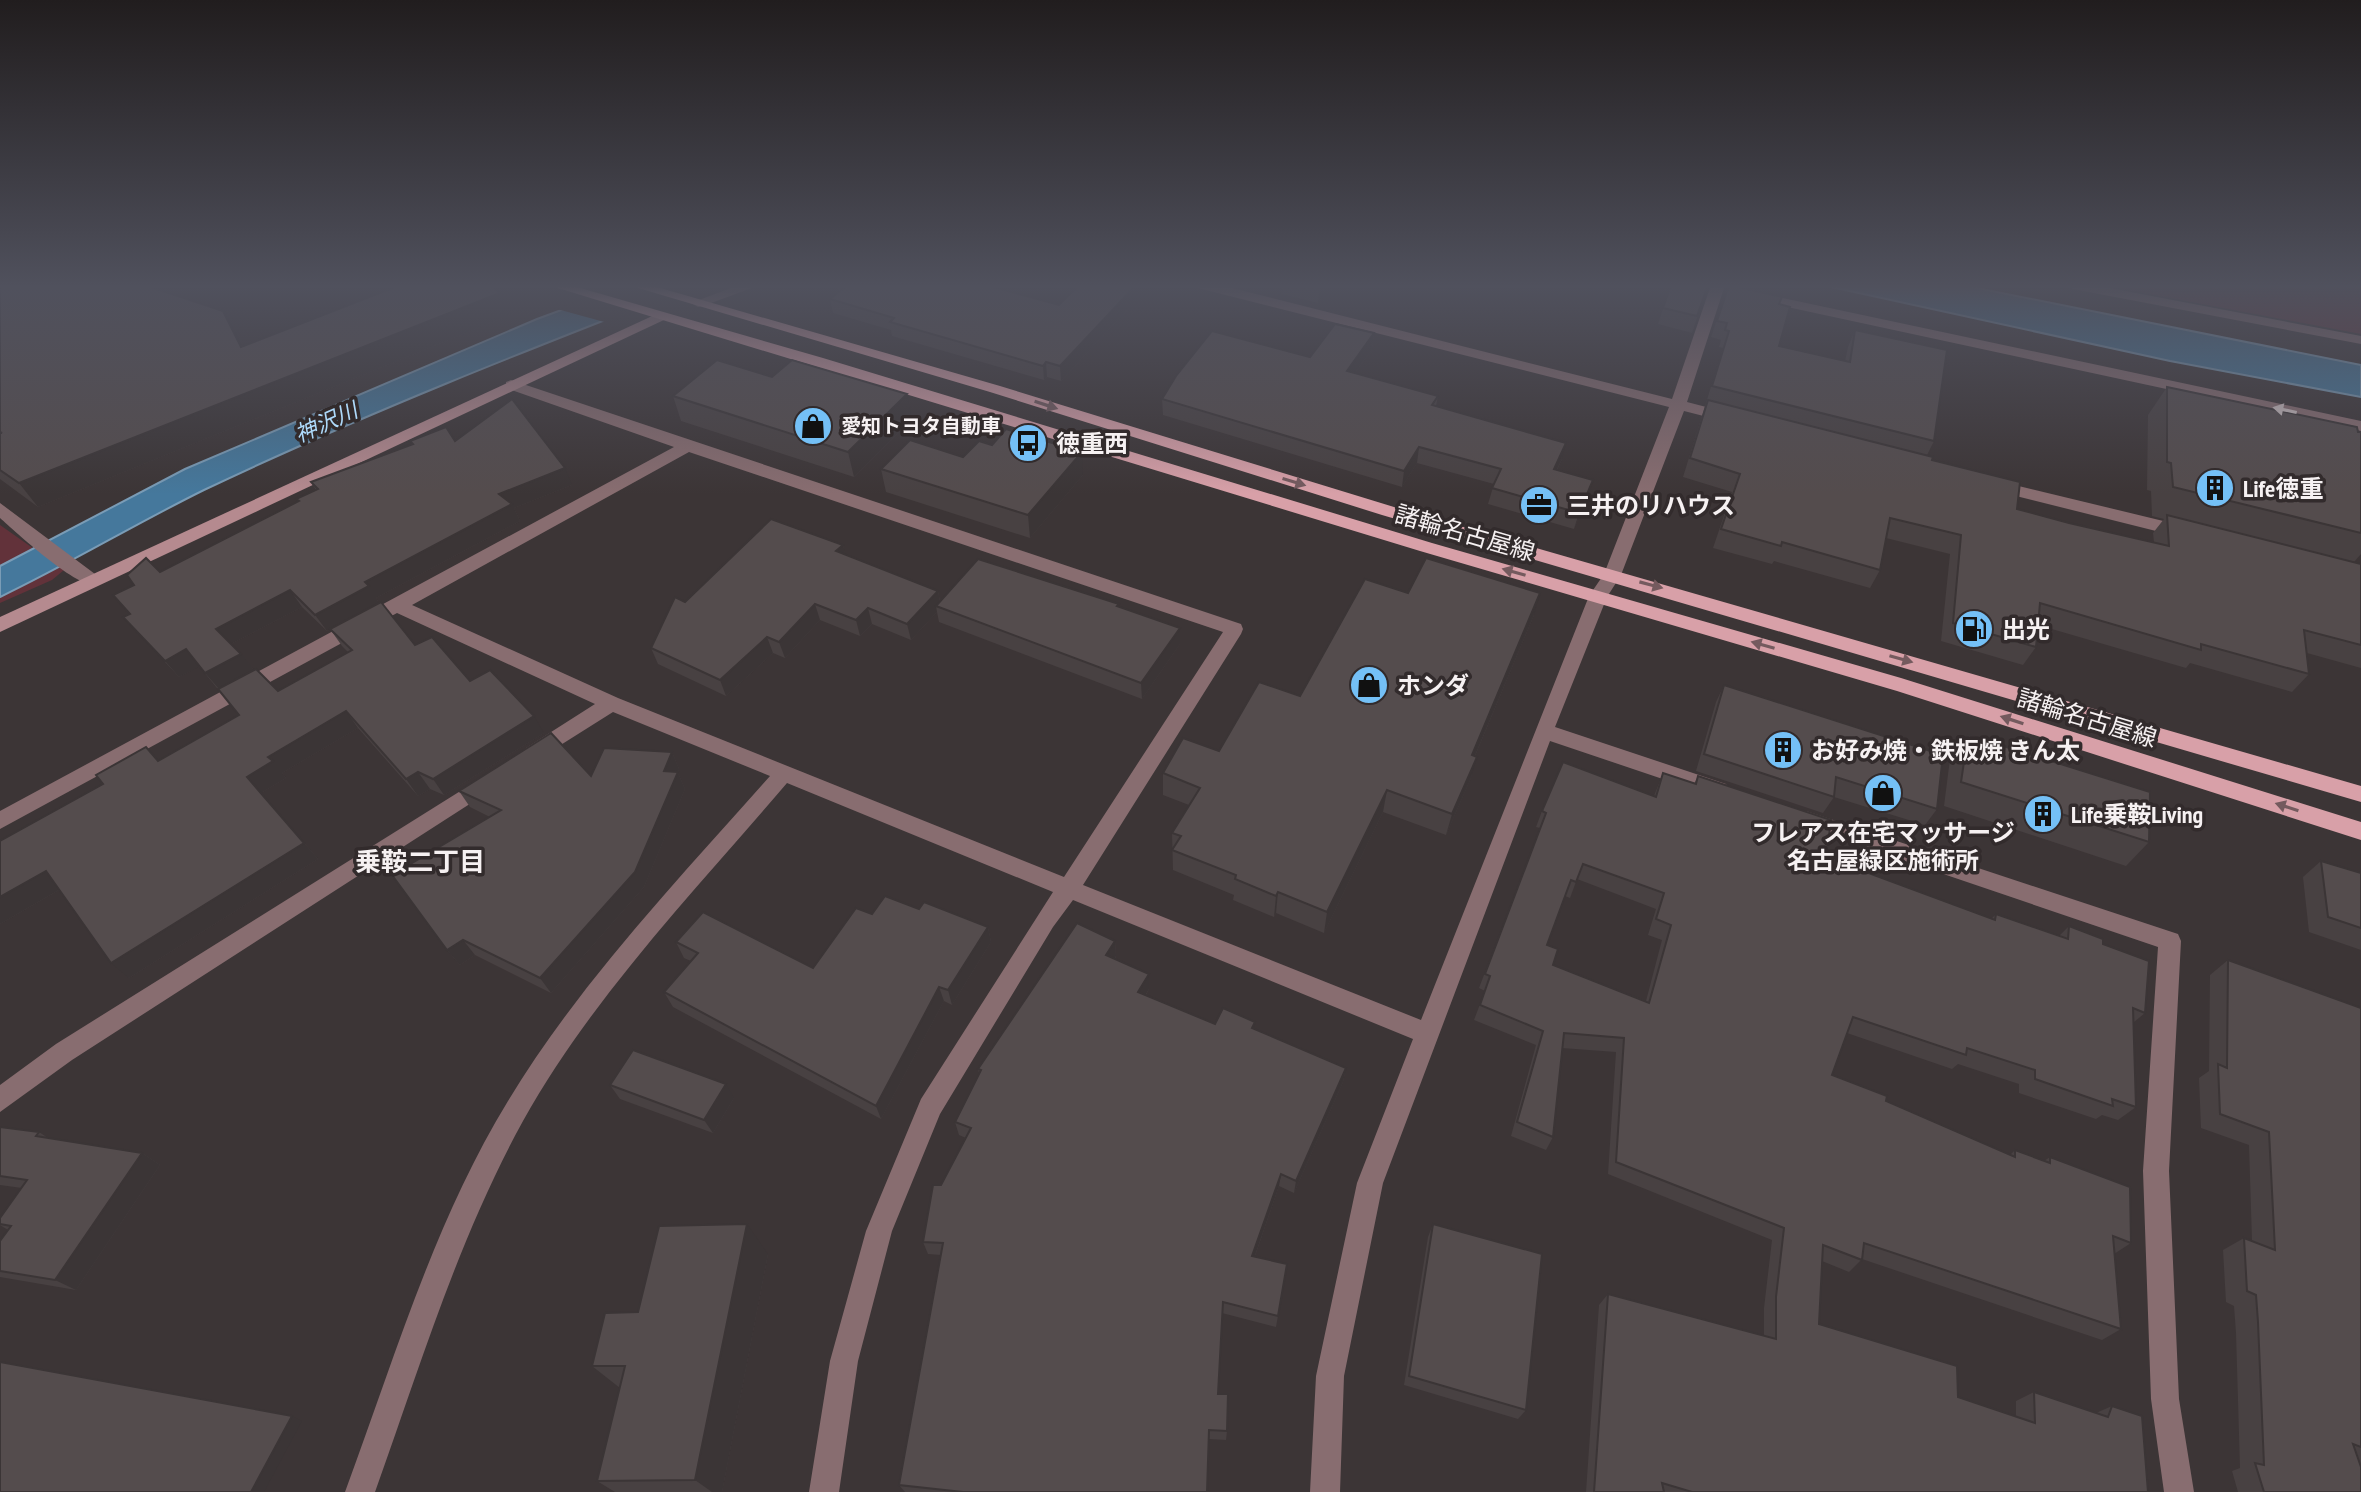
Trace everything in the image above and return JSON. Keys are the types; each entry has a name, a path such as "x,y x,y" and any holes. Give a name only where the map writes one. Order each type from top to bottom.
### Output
{"main road":[{"name":"諸輪名古屋線","path":"789,355 1901,685 2361,831"},
{"name":"諸輪名古屋線","path":"876,355 1388,511 2361,794"}],"street":[{"path":"0,625 574,355"},
{"path":"1479,355 1754,424"},
{"path":"1325,1492 1330,1376 1370,1183 1524,781 1598,596 1612,575 1697,355"},
{"path":"2020,355 2357,430"},
{"path":"511,385 1234,629 1070,887 1045,920 930,1107 879,1231 844,1361 824,1492"},
{"path":"0,821 688,446"},
{"path":"1981,481 2194,535"},
{"path":"0,509 39,543 93,581"},
{"path":"398,606 611,703 1427,1034"},
{"path":"0,1100 76,1044 611,703"},
{"path":"1546,732 1739,797"},
{"path":"360,1492 460,1222 488,1160 583,1009 785,772"},
{"path":"1783,812 2170,941 2156,1171 2165,1399 2179,1492"}],"shaded area":[{"path":"0,525 64,570 52,580 0,603"}],"water":[{"name":"神沢川","path":"453,355 518,355 325,435 204,490 0,597 0,566 185,469"},
{"path":"2141,355 2309,355 2361,365 2361,397"}],"building":[{"path":"0,355 344,355 19,483 0,470"},
{"path":"1003,355 1071,355 1060,366 1046,362 1043,366"},
{"path":"1193,355 1359,355 1347,371 1438,396 1432,405 1566,443 1554,469 1593,480 1579,513 1492,488 1501,469 1419,447 1404,471 1162,399"},
{"path":"1722,355 1817,355 1850,362 1851,355 1946,355 1934,441 1712,386"},
{"path":"717,360 772,377 792,360 907,394 848,452 673,396"},
{"path":"2167,387 2357,427 2361,432 2361,533 2173,487 2171,463 2167,462"},
{"path":"512,399 565,468 499,494 512,504 365,582 369,586 315,615 290,590 216,629 241,654 205,673 186,649 165,661 123,617 130,614 113,595 134,585 127,575 146,558 160,572 299,501 296,499 318,489 311,482 413,444 410,441 446,427 455,441"},
{"path":"1708,400 2020,482 2017,509 2069,523 2169,546 2167,515 2361,564 2361,645 2304,630 2309,674 2201,644 2201,650 2040,603 2036,647 1953,623 1961,535 1890,518 1880,570 1782,542 1781,546 1721,529 1740,474 1690,458"},
{"path":"1006,429 1082,452 1028,515 881,469 910,440 963,457 979,441 992,445"},
{"path":"771,519 843,545 836,551 938,591 907,624 868,608 856,620 815,604 779,642 767,637 720,680 651,648 675,597 685,602"},
{"path":"1426,558 1540,593 1472,755 1477,757 1452,814 1387,790 1327,912 1278,892 1276,896 1235,879 1236,875 1172,850 1181,836 1172,833 1200,788 1163,773 1183,738 1219,751 1259,682 1300,696 1365,579 1408,593"},
{"path":"978,559 1119,604 1117,606 1180,628 1141,683 936,606"},
{"path":"381,602 415,645 432,637 470,681 490,670 534,716 433,779 418,772 406,779 346,711 268,757 273,761 247,777 304,843 111,963 46,871 0,897 0,841 103,784 96,775 146,747 158,761 239,715 218,689 256,669 278,691 352,650 330,629"},
{"path":"1724,685 1943,755 1937,809 1836,777 1834,797 1704,754"},
{"path":"551,733 591,776 604,748 672,752 664,771 678,772 635,872 540,978 463,940 447,950 392,875 501,810 459,791"},
{"path":"1968,735 2150,792 2149,842 1961,782"},
{"path":"1563,762 1656,797 1663,773 1696,784 1698,776 1831,820 1827,851 1840,856 1839,862 1995,920 1996,914 2068,939 2069,926 2103,939 2103,944 2149,961 2145,1013 2133,1008 2136,1107 2112,1099 2113,1106 2035,1079 2035,1070 1967,1048 1966,1055 1853,1017 1832,1075 1887,1096 1886,1101 2015,1157 2015,1150 2050,1163 2050,1157 2130,1187 2131,1243 2113,1236 2121,1329 1864,1243 1862,1260 1823,1245 1819,1324 1957,1366 1958,1397 2035,1423 2034,1392 2108,1417 2112,1406 2142,1416 2148,1492 1692,1492 1662,1483 1664,1492 1594,1492 1608,1294 1776,1339 1776,1297 1784,1228 1616,1162 1624,1038 1564,1033 1553,1137 1517,1122 1543,1031 1480,1005 1490,976 1485,974 1546,813 1542,811","holes":["1583,864 1664,893 1656,919 1671,925 1649,1003 1553,965 1558,949 1547,945 1571,880 1576,882"]},
{"path":"2321,861 2361,873 2361,928 2328,917"},
{"path":"885,896 919,909 924,902 988,927 948,990 939,987 876,1106 664,992 698,953 676,942 703,912 813,968 856,908 872,914"},
{"path":"1077,923 1115,941 1106,955 1149,974 1138,992 1215,1024 1223,1008 1255,1022 1252,1028 1346,1068 1296,1181 1281,1174 1252,1256 1287,1264 1278,1316 1223,1302 1218,1394 1228,1394 1227,1431 1209,1430 1207,1492 963,1492 899,1485 943,1243 923,1242 933,1185 941,1185 971,1128 955,1122 981,1070 978,1069"},
{"path":"2228,960 2361,1008 2361,1447 2353,1444 2361,1467 2361,1492 2264,1492 2255,1463 2264,1465 2258,1322 2256,1295 2247,1291 2244,1238 2275,1250 2269,1132 2220,1114 2218,1064 2227,1068"},
{"path":"633,1050 726,1084 704,1120 610,1085"},
{"path":"0,1127 142,1153 55,1280 0,1271 0,1241 11,1226 0,1224 0,1218 27,1180 0,1176"},
{"path":"747,1224 695,1480 597,1481 625,1366 592,1366 605,1313 638,1312 659,1226"},
{"path":"1433,1224 1542,1254 1526,1410 1409,1376"},
{"path":"0,1362 292,1416 251,1492 0,1492"}],"place":[{"name":"愛知トヨタ自動車","path":"813,426"},
{"name":"徳重西","path":"1028,443"},
{"name":"Life徳重","path":"2215,488"},
{"name":"三井のリハウス","path":"1539,505"},
{"name":"出光","path":"1974,629"},
{"name":"ホンダ","path":"1369,685"},
{"name":"お好み焼・鉄板焼 きん太","path":"1783,750"},
{"name":"フレアス在宅マッサージ 名古屋緑区施術所","path":"1883,793"},
{"name":"Life乗鞍Living","path":"2043,814"}],"district":[{"name":"乗鞍二丁目","path":"420,861"}]}
